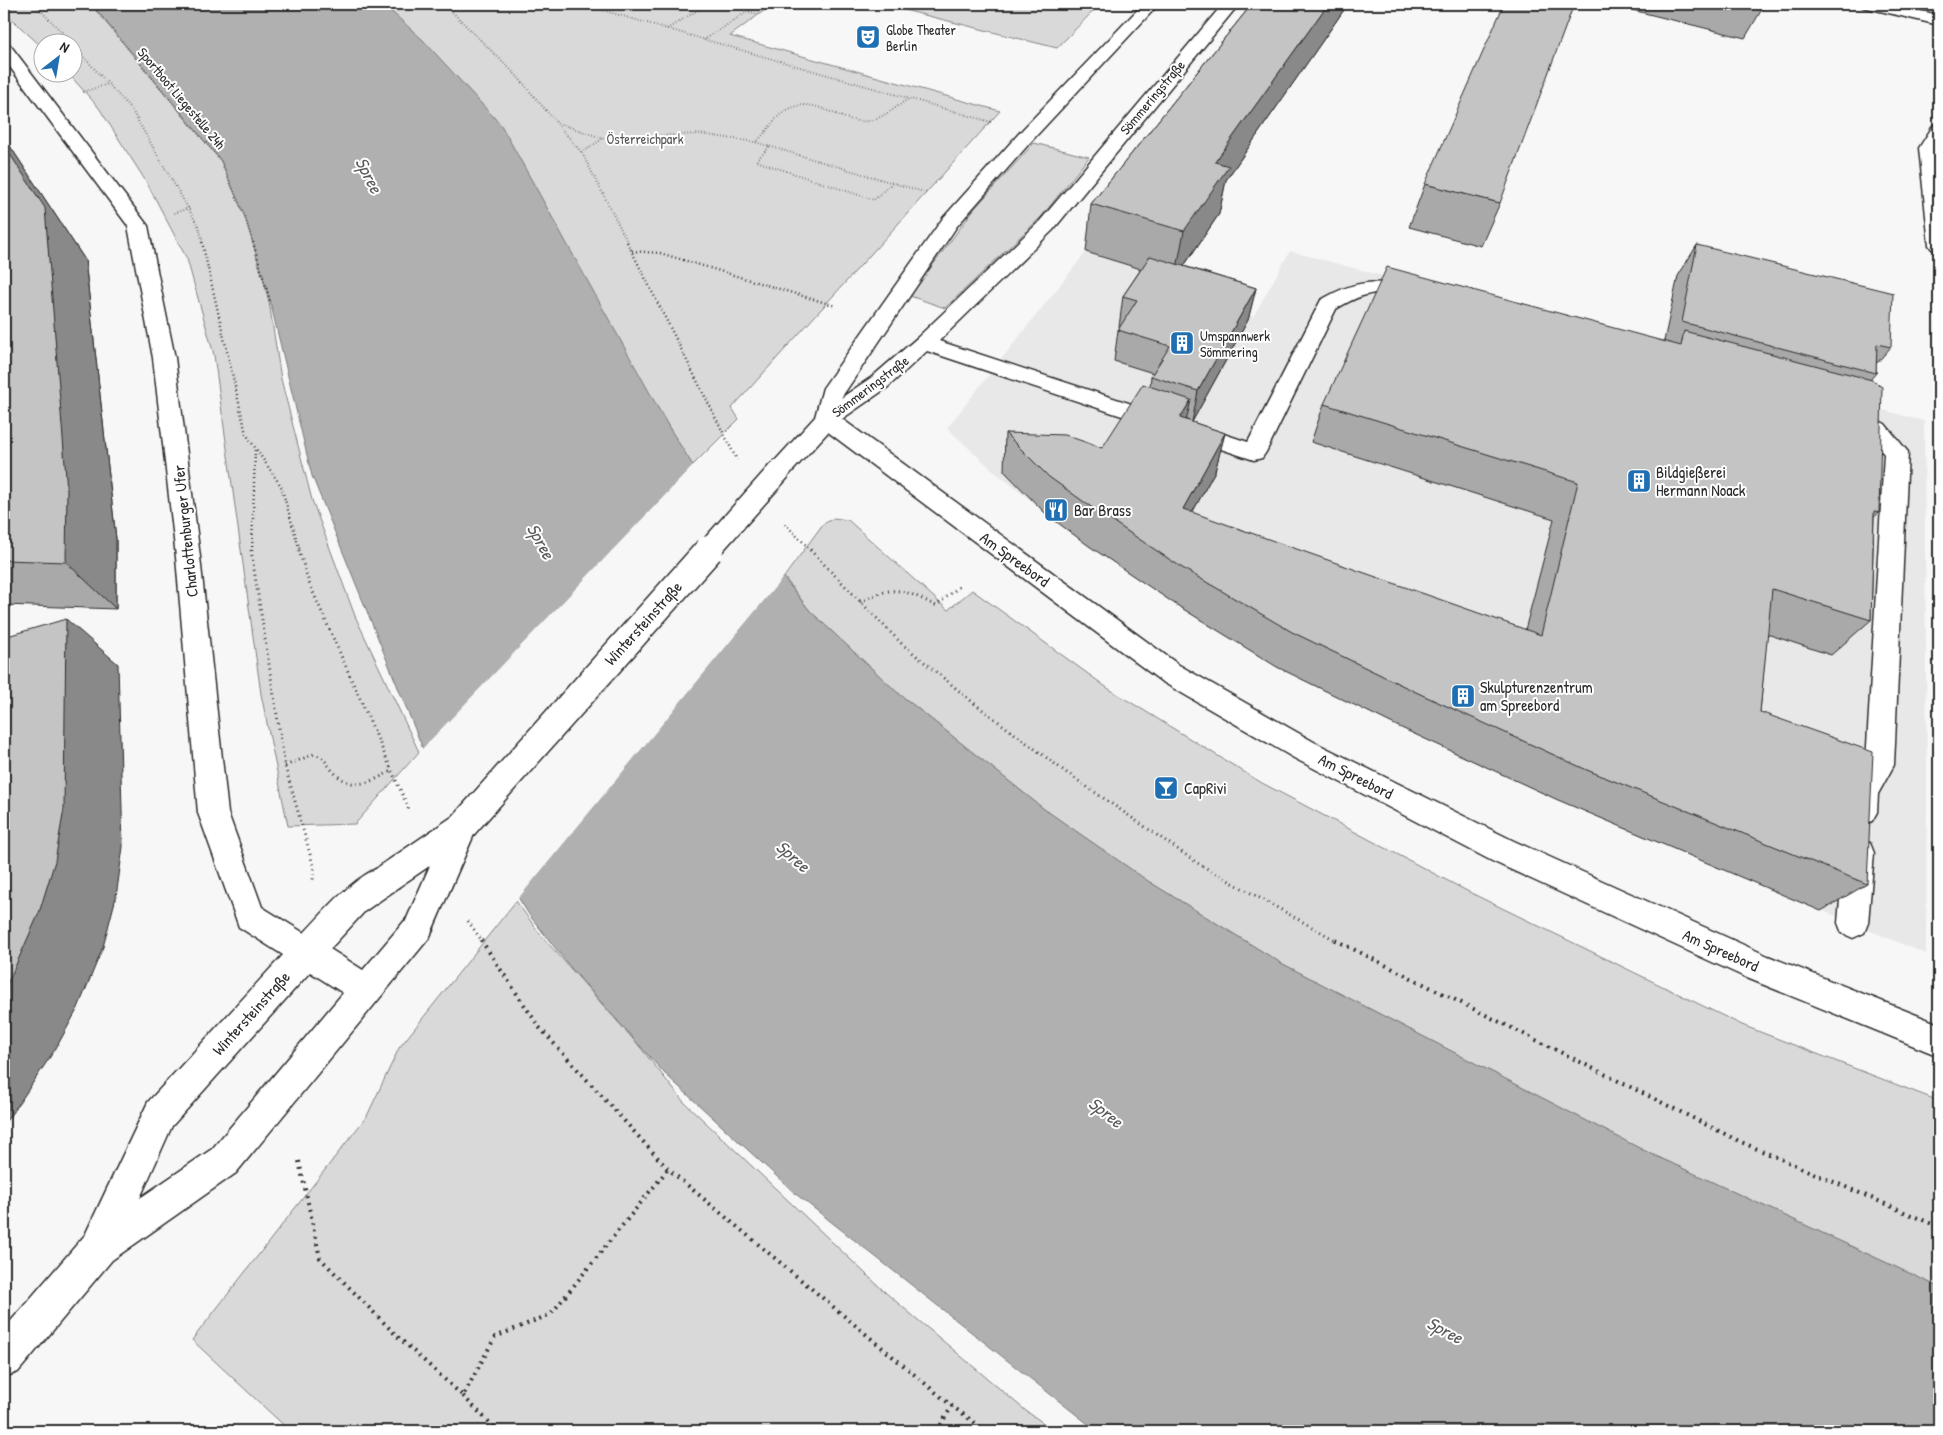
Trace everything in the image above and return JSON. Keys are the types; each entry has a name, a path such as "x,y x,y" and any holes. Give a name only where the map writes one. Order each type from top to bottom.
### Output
{"street":[{"name":"Sömmeringstraße","path":"826,419 831,393 950,222 1029,133 1151,4"},
{"name":"Sömmeringstraße","path":"826,419 880,382 924,343 1046,226 1231,4"},
{"path":"1868,4 1939,20"},
{"name":"Charlottenburger Ufer","path":"4,48 138,226 164,358 188,557 212,813 250,918 366,990"},
{"path":"1939,130 1928,148 1939,245"},
{"path":"924,343 1254,452 1328,305 1349,292 1386,287 1434,300"},
{"path":"1828,406 1847,412 1877,430 1896,452 1880,765 1864,792 1853,923"},
{"name":"Wintersteinstraße","path":"99,1247 160,1114 354,901 462,827 826,419"},
{"name":"Am Spreebord","path":"826,419 1170,673 1304,750 1503,852 1758,967 1939,1040"},
{"name":"Wintersteinstraße","path":"4,1358 99,1247 224,1161 418,928 462,827"}],"path":[{"path":"34,4 62,32"},
{"name":"Sportboot Liegestelle 24h","path":"91,4 221,161 245,217 270,300"},
{"path":"581,4 704,41 999,124"},
{"path":"666,29 708,4"},
{"path":"704,41 753,8 737,4"},
{"path":"748,12 759,14"},
{"path":"755,142 767,134 772,122 787,109 806,104 821,105 860,121 874,119 908,99"},
{"path":"560,124 602,138 663,134 700,134 755,142 930,194"},
{"path":"582,153 602,138"},
{"path":"770,147 756,161 874,200 892,183"},
{"path":"631,251 660,253 836,306"},
{"path":"255,450 251,548 285,766 314,868"},
{"path":"860,602 880,591 895,587 906,590 936,606 961,585"},
{"path":"285,766 314,754 323,757 335,776 345,782 356,785 370,784 391,771"},
{"path":"1260,898 1362,955 1741,1142 1939,1227"},
{"path":"299,1161 320,1258 398,1337 463,1396 498,1431"},
{"path":"463,1396 495,1337 551,1314 668,1169 952,1406 986,1431"},
{"path":"937,1431 952,1406"}],"shaded area":[{"path":"1290,251 1924,421 1927,781 1926,954 1558,800 1397,726 1277,667 1175,604 1089,546 996,473 947,428 1086,252 1199,287 1253,317"}],"green space":[{"path":"4,4 91,4 221,161 245,217 261,269 269,302 281,379 312,500 355,616 419,752 355,824 288,826 261,694 214,355 187,259 147,183 99,108 76,82 82,82 82,32 32,32 32,38 4,12"},
{"name":"Österreichpark","path":"384,4 773,4 730,36 1000,111 732,408 739,419 692,466 667,424"},
{"path":"880,4 1100,4 1057,48"},
{"path":"1034,143 1089,157 1042,216 945,308 910,296 974,209"},
{"path":"834,518 848,520 948,610 972,590 1109,689 1262,783 1469,892 1742,1025 1939,1101 1939,1287 1643,1150 1281,963 1148,881 1044,809 897,692 810,611 784,577 823,524"},
{"path":"516,901 540,934 640,1047 683,1101 886,1293 1026,1411 1055,1431 290,1431 192,1340 367,1116 399,1048"}],"water":[{"name":"Spree","path":"91,4 383,4 423,40 501,125 667,424 721,510 783,577 810,611 897,692 1044,809 1148,881 1281,963 1643,1150 1939,1287 1939,1431 1097,1431 797,1195 664,1073 571,968 530,916 423,749 312,476 270,301 245,217 221,161"}],"pier":[{"path":"694,465 723,508 785,575 517,900 421,750"}],"building":[{"path":"1252,4 1328,4 1215,162 1229,166 1184,231 1091,204"},
{"path":"1504,4 1574,4 1500,203 1425,184"},
{"path":"4,145 45,208 67,490 66,562 4,560"},
{"path":"1697,245 1893,293 1891,347 1877,344 1876,373 1682,322"},
{"name":"Umspannwerk Sömmering","path":"1150,256 1256,288 1198,391 1151,376 1170,346 1118,330 1137,300 1123,296"},
{"path":"1387,267 1681,346 1684,331 1872,380 1882,387 1879,513 1874,511 1871,620 1772,589 1760,712 1873,752 1867,884 1587,770 1418,693 1292,632 1184,569 1094,509 1049,477 1005,433 1065,435 1102,448 1143,384 1191,400 1180,418 1225,433 1183,509 1541,635 1578,482 1324,404"},
{"path":"66,619 64,809 55,861 39,913 4,989 4,637"}],"place":[{"name":"Globe Theater Berlin","path":"868,37"},
{"name":"Umspannwerk Sömmering","path":"1182,343"},
{"name":"Bildgießerei Hermann Noack","path":"1639,481"},
{"name":"Bar Brass","path":"1056,510"},
{"name":"Skulpturenzentrum am Spreebord","path":"1463,696"},
{"name":"CapRivi","path":"1166,788"}]}
